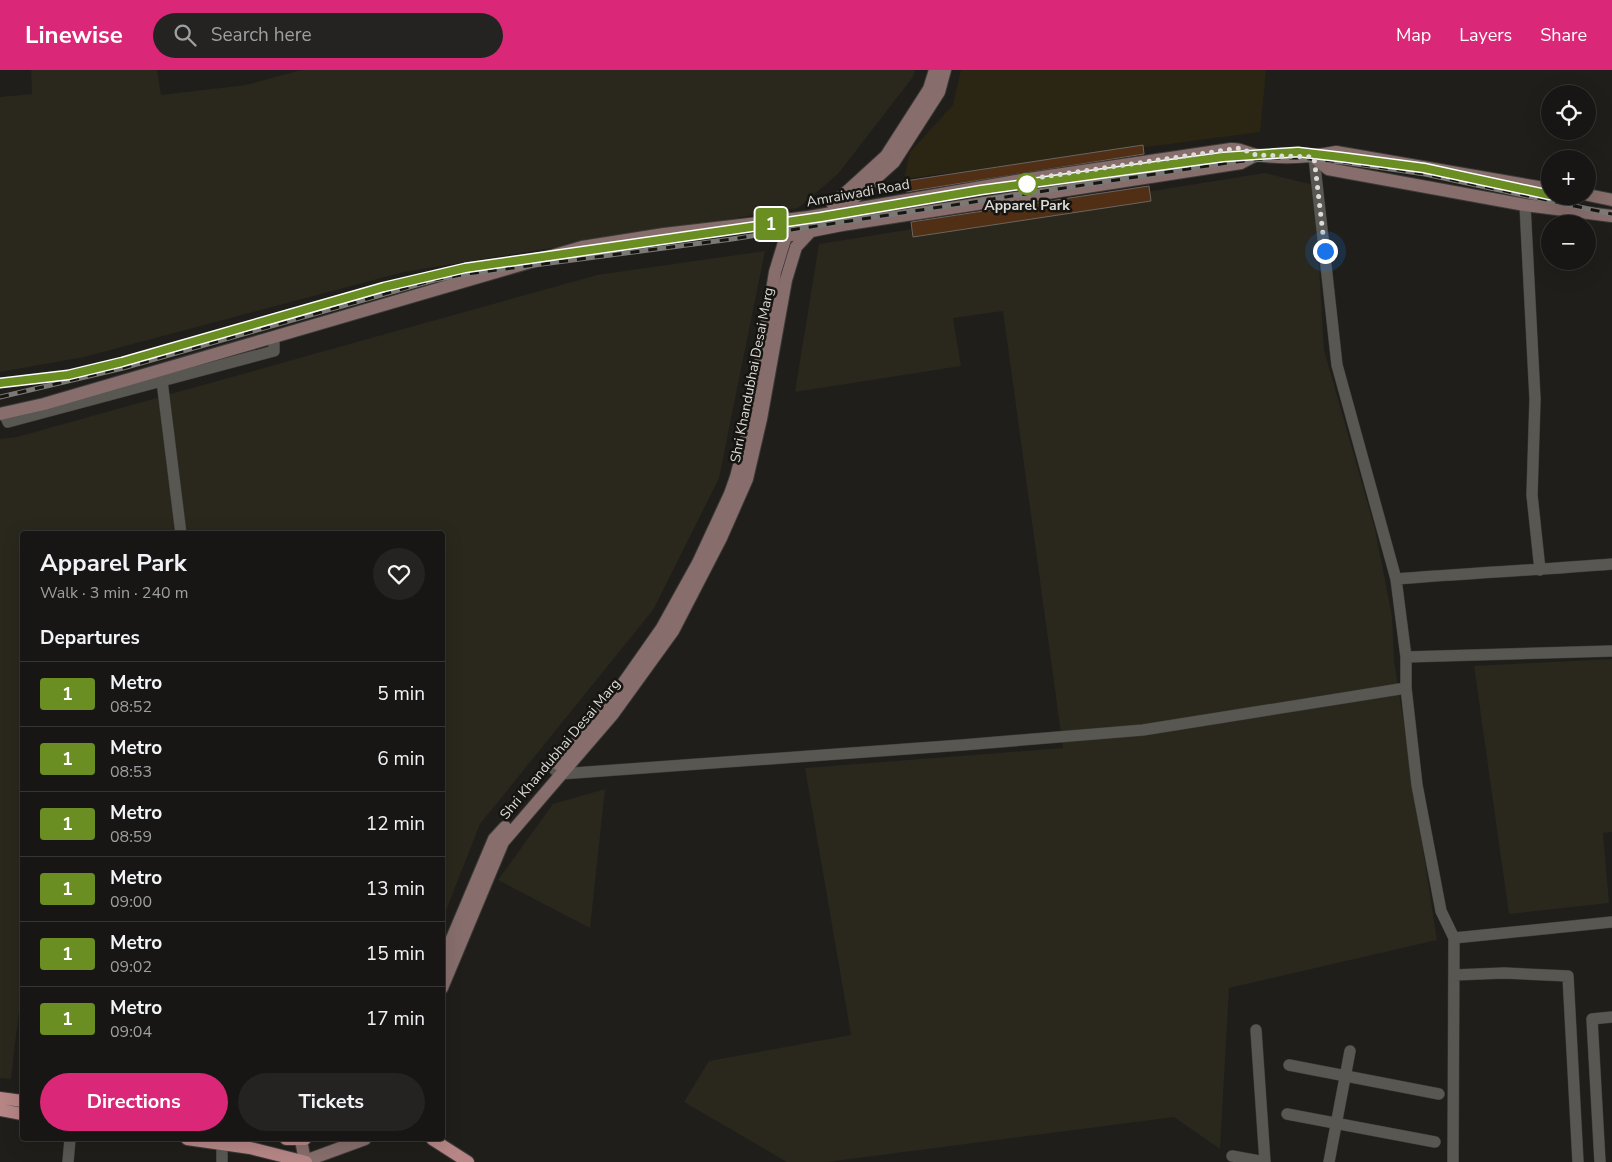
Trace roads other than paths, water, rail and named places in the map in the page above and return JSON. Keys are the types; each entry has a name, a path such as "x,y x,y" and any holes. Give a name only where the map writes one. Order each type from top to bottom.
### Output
{"main road":[{"path":"786,236 809,217 841,197 886,156 929,89 935,70"},
{"name":"Shri Khandubhai Desai Marg","path":"445,955 494,839 612,714 672,631 721,538 747,479 761,419 778,290 796,247 833,212 855,197 894,162 939,92 945,70"},
{"name":"Amraiwadi Road","path":"2,413 44,404 582,247 664,234 809,217 1022,180 1231,149 1240,148 1256,155 1314,157 1336,152 1541,187"},
{"path":"756,223 786,236 1241,163 1256,155"},
{"path":"1314,157 1328,169 1525,205 1612,216"},
{"path":"1596,197 1612,200"},
{"name":"Shri Khandubhai Desai Marg","path":"778,290 775,272 786,236"},
{"name":"Shri Khandubhai Desai Marg","path":"445,981 503,842 557,772"},
{"path":"0,1098 20,1102"},
{"path":"0,1110 20,1114"},
{"path":"201,1141 306,1161 360,1141"},
{"path":"303,1141 306,1161"},
{"path":"435,1141 468,1162"}],"street":[{"path":"1314,157 1337,365 1396,579 1406,658 1406,688 1417,785 1442,911 1454,938 1453,1162"},
{"path":"1525,205 1535,399 1532,495 1540,570"},
{"path":"2,413 8,422 274,351 274,337"},
{"path":"162,381 181,531"},
{"path":"1396,579 1494,570 1540,570 1612,564"},
{"path":"1406,658 1612,651"},
{"path":"557,772 962,745 1142,730 1406,688"},
{"path":"1454,938 1612,922"},
{"path":"1454,975 1504,973 1568,976 1578,1162"},
{"path":"1600,1162 1592,1019 1612,1017"},
{"path":"1232,1156 1265,1162 1256,1030"},
{"path":"1329,1162 1350,1051"},
{"path":"1289,1066 1439,1094"},
{"path":"1287,1114 1435,1142"},
{"path":"68,1162 70,1141"},
{"path":"222,1144 222,1162"}],"railway":[{"path":"0,397 123,368 434,280 732,239 1227,163 1271,158 1299,158 1343,162 1425,174 1612,214"},
{"path":"673,239 821,217 981,190 1153,167"},
{"path":"0,383 77,373"}],"metro line":[{"name":"1","path":"0,383 68,375 122,362 384,287 465,268 821,217 981,190 1223,157 1258,153 1298,152 1424,168 1541,193"}],"place":[{"name":"Apparel Park","path":"1027,184"}]}
